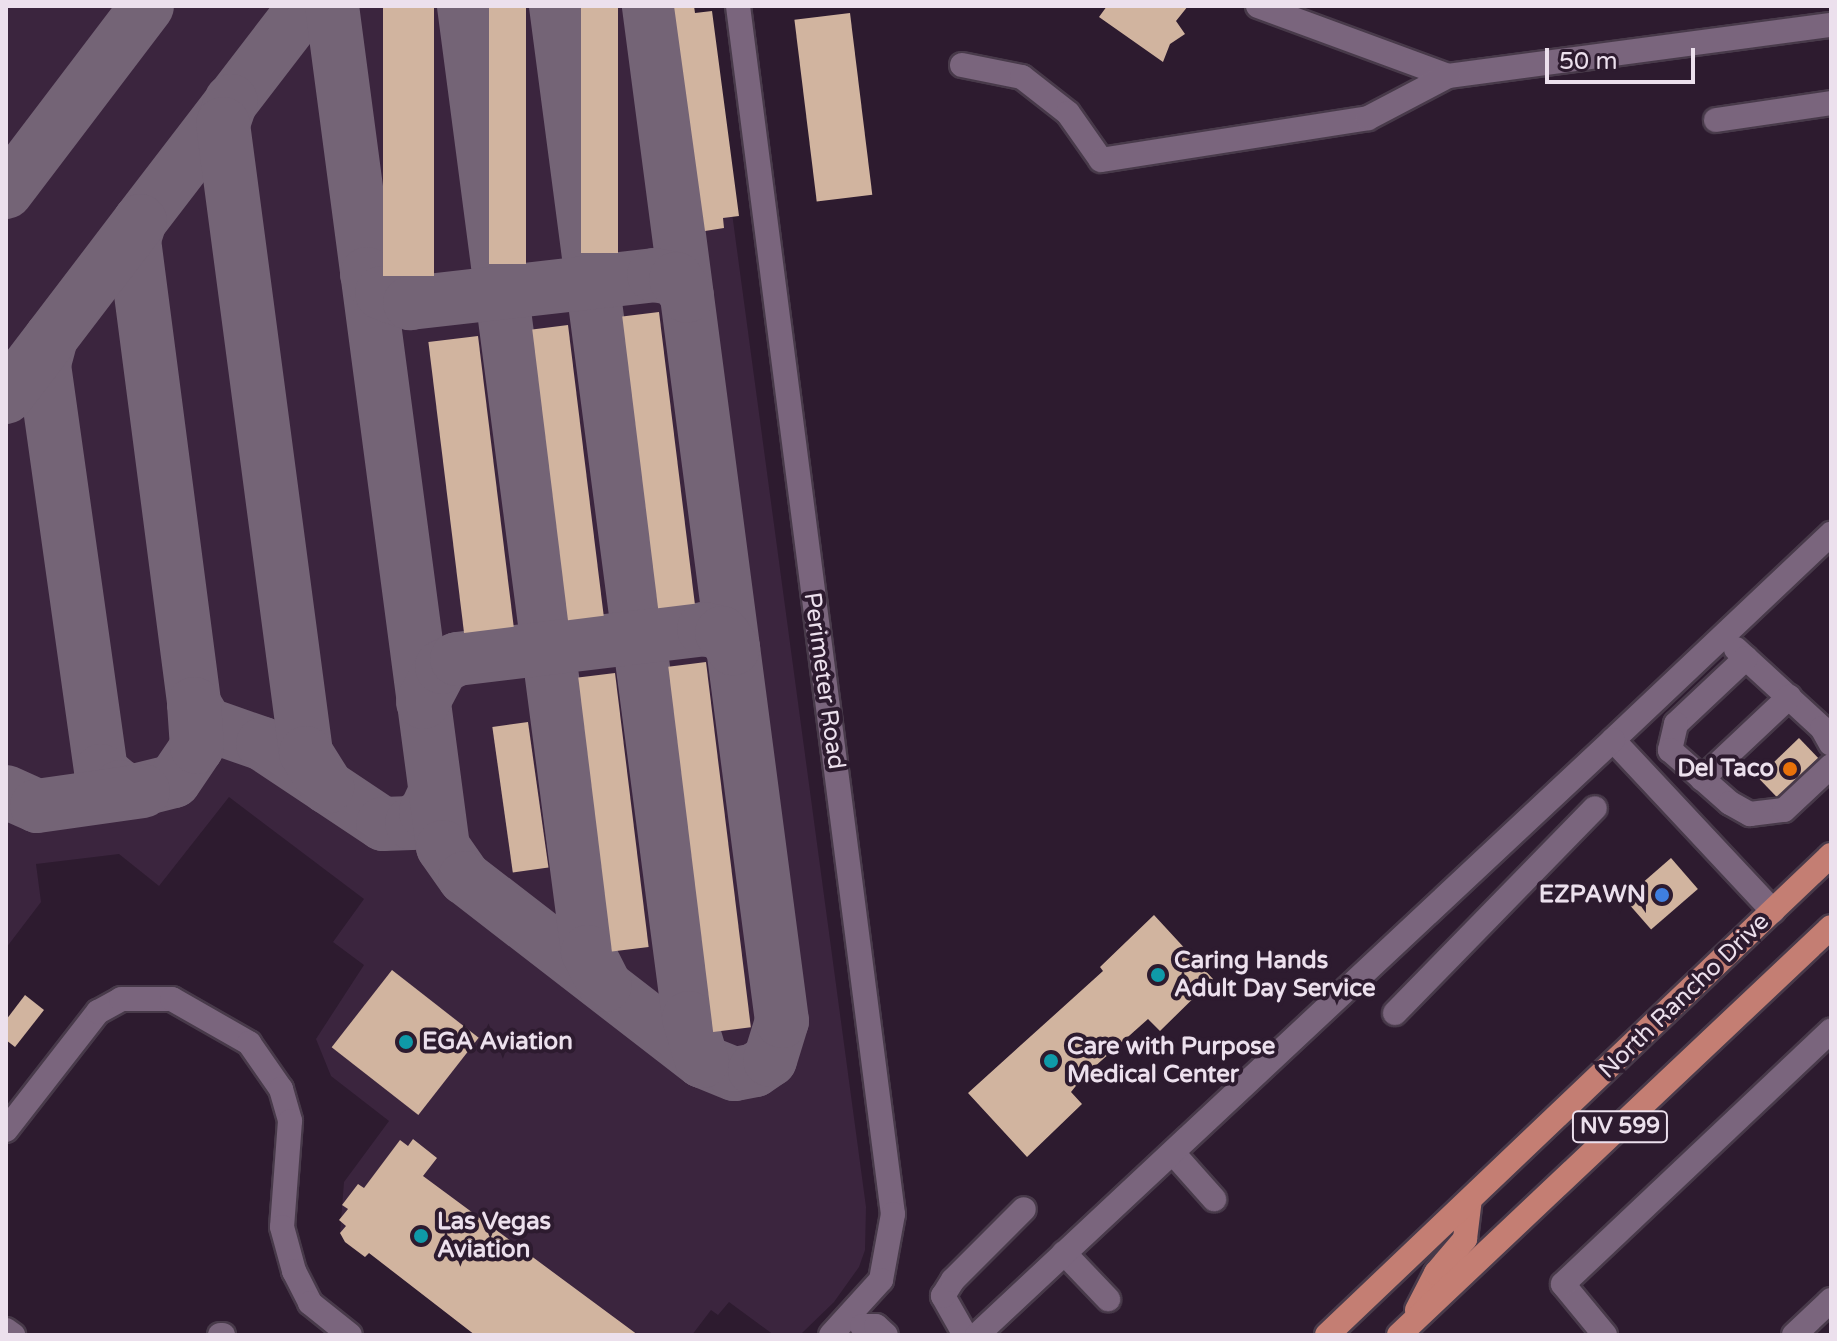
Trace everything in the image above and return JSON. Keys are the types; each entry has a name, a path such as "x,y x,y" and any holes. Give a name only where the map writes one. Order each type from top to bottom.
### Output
{"main road":[{"name":"North Rancho Drive","path":"1327,1335 1831,855"},
{"name":"North Rancho Drive","path":"1408,1332 1831,927"},
{"path":"1408,1332 1436,1273 1465,1239 1470,1200"}],"street":[{"name":"Perimeter Road","path":"738,6 893,1214 881,1280 859,1326 831,1335"},
{"path":"1258,6 1448,76"},
{"path":"962,65 1022,77 1068,113 1101,160 1368,118 1448,76 1831,25"},
{"path":"1716,120 1831,103"},
{"path":"977,1335 1831,534"},
{"path":"1723,637 1789,697 1831,744"},
{"path":"1746,658 1670,737 1670,750 1730,803 1764,814 1784,810 1831,766"},
{"path":"1702,779 1789,697"},
{"path":"1613,740 1773,911"},
{"path":"1395,1013 1595,808"},
{"path":"6,1130 98,1012 121,999 172,999 249,1043 281,1089 290,1121 282,1227 294,1271 310,1303 350,1335"},
{"path":"1605,1335 1563,1284 1831,1031"},
{"path":"1173,1153 1214,1199"},
{"path":"965,1335 943,1296 1024,1209"},
{"path":"1064,1253 1108,1299"},
{"path":"1794,1335 1831,1300"},
{"path":"859,1326 876,1326 886,1335"},
{"path":"6,1330 13,1335"}],"shaded area":[{"path":"6,6 676,6 732,213 866,1207 865,1250 859,1267 834,1302 800,1335 774,1335 729,1302 718,1315 711,1310 692,1335 475,1335 369,1253 365,1257 345,1242 340,1233 344,1182 389,1121 331,1076 316,1039 364,965 333,942 364,899 229,797 159,886 119,854 36,864 41,902 6,948"}],"building":[{"path":"383,6 434,6 434,276 383,276"},
{"path":"489,6 526,6 526,264 489,264"},
{"path":"581,6 618,6 618,253 581,253"},
{"path":"674,6 694,6 695,13 712,11 739,216 723,218 724,228 705,231"},
{"path":"1107,6 1188,6 1176,21 1185,34 1170,44 1163,62 1099,17"},
{"path":"850,13 872,195 817,201 794,20"},
{"path":"659,312 695,604 658,608 622,317"},
{"path":"568,325 604,616 568,620 532,329"},
{"path":"478,336 514,627 464,633 428,342"},
{"path":"706,662 751,1027 713,1032 668,667"},
{"path":"615,673 649,947 612,951 578,678"},
{"path":"528,722 548,868 513,873 492,727"},
{"name":"Del Taco","path":"1799,738 1818,758 1777,798 1758,778"},
{"name":"EZPAWN","path":"1671,858 1698,889 1651,930 1624,899"},
{"name":"Care with Purpose Medical Center","path":"1154,915 1213,979 1160,1031 1148,1019 1083,1077 1071,1092 1082,1104 1027,1157 968,1093 1103,971 1100,967"},
{"name":"EGA Aviation","path":"392,970 479,1038 418,1115 332,1047"},
{"path":"25,995 44,1010 15,1047 6,1040 6,1020"},
{"name":"Las Vegas Aviation","path":"413,1139 437,1158 423,1176 638,1335 475,1335 369,1253 365,1257 345,1242 340,1233 346,1226 339,1220 348,1209 342,1205 358,1184 364,1188 400,1140 408,1146"}],"taxiway":[{"path":"6,192 147,6"},
{"path":"305,6 140,221 134,240 194,704 206,724 263,744 383,824 412,823 426,812 434,795"},
{"path":"332,6 443,847 465,878 702,1061 735,1074 755,1070 770,1060 782,1021 649,6"},
{"path":"464,6 588,952 605,985"},
{"path":"556,6 689,1018 702,1061"},
{"path":"231,101 223,124 306,753 327,787"},
{"path":"6,397 140,221"},
{"path":"367,274 382,293 410,303 654,275 676,279 687,296"},
{"path":"51,338 44,365 101,771 120,787 134,791 174,781 197,747 194,704"},
{"path":"423,702 442,667 457,659 704,629 722,633 733,648"},
{"path":"6,792 37,806 143,791"}],"place":[{"name":"Del Taco","path":"1790,769"},
{"name":"EZPAWN","path":"1662,895"},
{"name":"Caring Hands Adult Day Service","path":"1158,975"},
{"name":"EGA Aviation","path":"406,1042"},
{"name":"Care with Purpose Medical Center","path":"1051,1061"},
{"name":"Las Vegas Aviation","path":"421,1236"}]}
